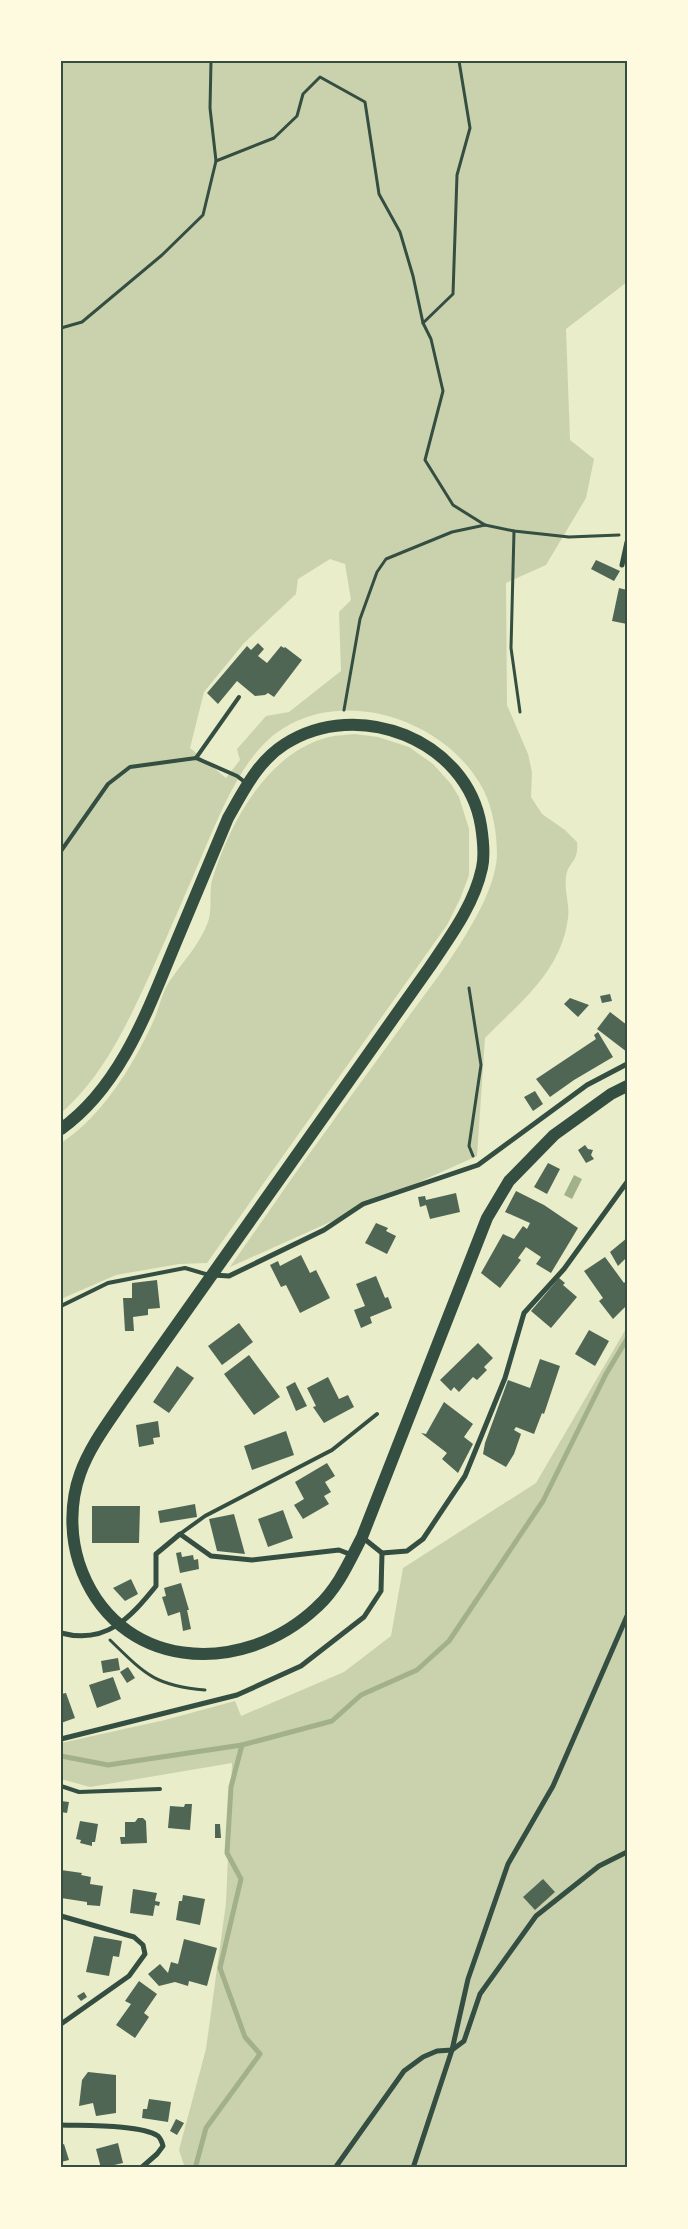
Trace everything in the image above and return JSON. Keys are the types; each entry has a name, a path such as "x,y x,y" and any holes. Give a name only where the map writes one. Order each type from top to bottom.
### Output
{"main road":[{"path":"61,1129 98,1094 119,1064 138,1030 228,818 247,784 265,760 285,744 312,730 343,723 377,725 410,736 440,755 465,784 478,810 483,837 482,867 468,908 449,939 100,1435 80,1473 72,1508 74,1548 85,1580 113,1628 161,1648 196,1655 231,1652 267,1641 297,1623 317,1607 337,1585 362,1537 487,1218 510,1181 554,1136 611,1094 627,1086"}],"street":[{"path":"622,564 627,542"},
{"path":"212,1276 228,1276 324,1230 363,1204 478,1165 587,1085 627,1064"},
{"path":"362,1537 382,1553 406,1551 423,1539 465,1476 505,1378 524,1313 564,1269 627,1182"},
{"path":"61,1633 75,1637 90,1637 113,1628 135,1611 156,1586 156,1554 180,1534 212,1556 252,1560 339,1550 353,1555"},
{"path":"61,1739 237,1695 301,1666 364,1617 381,1590 382,1553"},
{"path":"413,2168 452,2050 468,1979 508,1864 553,1786 627,1616"},
{"path":"335,2168 404,2071 422,2057 437,2051 452,2050 464,2041 480,1994 536,1916 599,1866 627,1852"},
{"path":"61,1916 134,1937 143,1945 145,1954 129,1976 61,2024"},
{"path":"61,2125 121,2127 157,2135 162,2140 163,2146 141,2168"}],"lane":[{"path":"196,758 239,697"},
{"path":"61,851 108,784 130,766 196,758 237,776 247,784"},
{"path":"61,1306 108,1283 185,1268 212,1276"},
{"path":"180,1534 205,1516 332,1450 377,1414"},
{"path":"61,1786 79,1792 160,1789"}],"path":[{"path":"61,328 82,322 162,255 203,215 216,161 210,108 211,61"},
{"path":"423,324 453,294 457,175 470,128 459,61"},
{"path":"216,161 274,138 297,116 303,94 320,77 365,102 379,194 400,232 413,276 423,324 431,339 443,391 425,460 452,505 485,526"},
{"path":"336,712 346,710 354,645 360,619 377,572 386,558 452,532 485,526 569,537 627,534"},
{"path":"514,531 511,648 520,712"},
{"path":"469,988 481,1065 468,1146 478,1165"},
{"path":"113,1628 110,1640 137,1667 163,1684 178,1688 213,1691"}],"shaded area":[{"path":"61,61 627,61 627,282 566,329 570,440 594,459 586,498 546,565 506,583 507,705 528,754 532,772 531,797 542,814 565,830 577,842 575,858 566,877 568,918 564,937 548,970 525,998 485,1038 477,1156 230,1267 305,1159 461,943 475,920 494,875 497,847 492,813 483,789 466,764 443,743 416,727 386,716 355,711 325,713 295,722 269,739 249,762 232,789 124,1029 90,1082 61,1113","holes":["330,559 345,564 351,600 339,612 341,671 289,712 266,716 237,749 240,760 226,778 190,748 204,692 244,643 296,594 298,579"]},
{"path":"355,734 378,737 409,747 433,764 451,784 459,797 469,829 469,875 447,925 207,1263 179,1264 116,1275 61,1299 61,1143 90,1119 103,1104 137,1054 154,1020 167,986 204,931 210,911 212,882 221,856 230,834 255,792 270,773 288,757 307,745 329,737"},
{"path":"574,1175 582,1179 572,1199 564,1195"},
{"path":"627,1327 627,2168 185,2168 179,2150 206,2049 226,1903 232,1763 90,1787 61,1779 61,1743 165,1720 235,1701 241,1716 344,1672 391,1636 403,1568 536,1483"}],"building":[{"path":"596,560 620,571 614,581 591,569"},
{"path":"619,588 627,590 627,624 612,621"},
{"path":"258,643 264,649 258,656 267,663 281,646 302,660 274,697 268,693 255,696 237,681 218,704 207,693 247,646 251,650"},
{"path":"610,994 612,1001 602,1003 600,996"},
{"path":"570,998 589,1005 578,1017 564,1004"},
{"path":"610,1012 627,1025 627,1052 597,1029"},
{"path":"598,1032 613,1057 550,1097 536,1079 596,1039 594,1035"},
{"path":"535,1091 543,1104 533,1111 524,1097"},
{"path":"585,1145 588,1149 593,1150 591,1155 594,1159 586,1163 578,1150"},
{"path":"548,1163 560,1169 547,1194 534,1187"},
{"path":"516,1191 544,1205 578,1228 551,1273 536,1264 541,1257 526,1247 518,1258 521,1260 500,1288 481,1273 503,1234 514,1239 523,1226 527,1229 530,1223 505,1212"},
{"path":"456,1193 460,1212 430,1219 426,1205 420,1207 418,1197 425,1196 426,1200"},
{"path":"376,1223 388,1228 386,1231 396,1236 387,1254 365,1243"},
{"path":"627,1238 627,1257 618,1266 610,1252"},
{"path":"301,1255 310,1273 316,1270 330,1298 300,1313 286,1285 281,1287 270,1265 278,1261 280,1266"},
{"path":"605,1257 624,1283 627,1280 627,1305 613,1319 599,1301 603,1298 584,1271"},
{"path":"376,1276 385,1298 388,1297 392,1308 370,1317 372,1323 361,1328 354,1310 365,1306 356,1284"},
{"path":"559,1278 565,1283 563,1285 577,1297 551,1328 531,1311"},
{"path":"157,1280 160,1308 148,1309 148,1315 133,1317 134,1331 125,1331 123,1298 132,1298 132,1283"},
{"path":"239,1323 253,1342 222,1365 208,1346"},
{"path":"589,1330 609,1341 595,1366 575,1354"},
{"path":"478,1343 493,1358 484,1367 487,1370 477,1380 473,1377 459,1392 454,1387 451,1391 440,1380"},
{"path":"249,1355 280,1397 254,1415 224,1374"},
{"path":"540,1359 560,1366 544,1414 542,1413 534,1434 516,1427 514,1430 521,1434 514,1454 506,1467 483,1454 485,1443 508,1380 530,1388"},
{"path":"177,1366 194,1378 169,1413 153,1402"},
{"path":"328,1377 339,1399 348,1395 354,1407 324,1423 313,1407 316,1406 307,1388"},
{"path":"295,1382 307,1406 296,1411 286,1387"},
{"path":"444,1402 473,1424 464,1437 473,1444 458,1473 442,1459 447,1453 421,1433 426,1434"},
{"path":"158,1421 160,1437 153,1438 154,1444 139,1447 136,1425"},
{"path":"286,1431 294,1455 252,1470 244,1446"},
{"path":"327,1463 335,1476 325,1482 331,1492 324,1496 329,1504 303,1519 294,1505 304,1499 295,1482"},
{"path":"195,1504 197,1517 160,1523 158,1511"},
{"path":"92,1506 140,1506 139,1543 92,1543"},
{"path":"283,1510 293,1538 268,1547 258,1519"},
{"path":"234,1514 245,1554 217,1551 209,1519"},
{"path":"181,1552 182,1557 193,1555 194,1560 198,1559 199,1569 180,1573 176,1553"},
{"path":"131,1579 138,1594 125,1601 113,1588"},
{"path":"181,1583 189,1610 187,1610 191,1629 183,1631 180,1612 168,1616 162,1597 166,1596 164,1588"},
{"path":"118,1658 120,1670 103,1673 101,1661"},
{"path":"128,1667 135,1678 127,1683 120,1672"},
{"path":"113,1677 121,1699 97,1708 89,1685"},
{"path":"66,1693 75,1718 61,1723 61,1694"},
{"path":"61,1801 69,1802 67,1813 61,1812"},
{"path":"185,1804 192,1804 190,1830 168,1828 170,1806 184,1807"},
{"path":"138,1818 143,1818 146,1821 147,1843 121,1844 120,1837 125,1837 125,1822 135,1822"},
{"path":"80,1821 98,1824 95,1842 92,1842 92,1846 80,1843 81,1840 76,1839"},
{"path":"215,1824 220,1824 221,1838 215,1838"},
{"path":"61,1870 82,1873 81,1875 91,1877 90,1884 103,1886 100,1906 87,1905 87,1902 61,1898"},
{"path":"543,1879 555,1892 535,1910 523,1897"},
{"path":"133,1889 157,1893 155,1901 160,1902 159,1906 155,1905 153,1916 130,1913"},
{"path":"183,1895 205,1899 200,1925 176,1920 179,1901 182,1901"},
{"path":"94,1936 122,1941 119,1957 113,1956 109,1976 86,1972"},
{"path":"184,1939 217,1948 207,1986 189,1981 188,1986 175,1982 159,1986 148,1974 160,1964 168,1973 171,1962 178,1964"},
{"path":"139,1981 157,1994 144,2013 149,2017 135,2038 116,2025 131,2004 125,2001"},
{"path":"84,1992 87,1997 81,2001 77,1996"},
{"path":"88,2072 116,2075 116,2113 96,2116 93,2103 79,2106 82,2080"},
{"path":"149,2099 171,2102 168,2122 142,2118 143,2109 147,2109"},
{"path":"176,2119 184,2123 177,2135 170,2131"},
{"path":"118,2143 123,2163 101,2168 96,2149"},
{"path":"64,2144 69,2160 61,2162 61,2145"}],"waterway":[{"path":"61,1756 108,1765 242,1745 332,1721 361,1695 417,1670 449,1641 543,1501 606,1374 627,1339"},
{"path":"197,2168 196,2165 206,2128 260,2054 245,2037 220,1968 241,1879 227,1853 231,1787 242,1745"}]}
